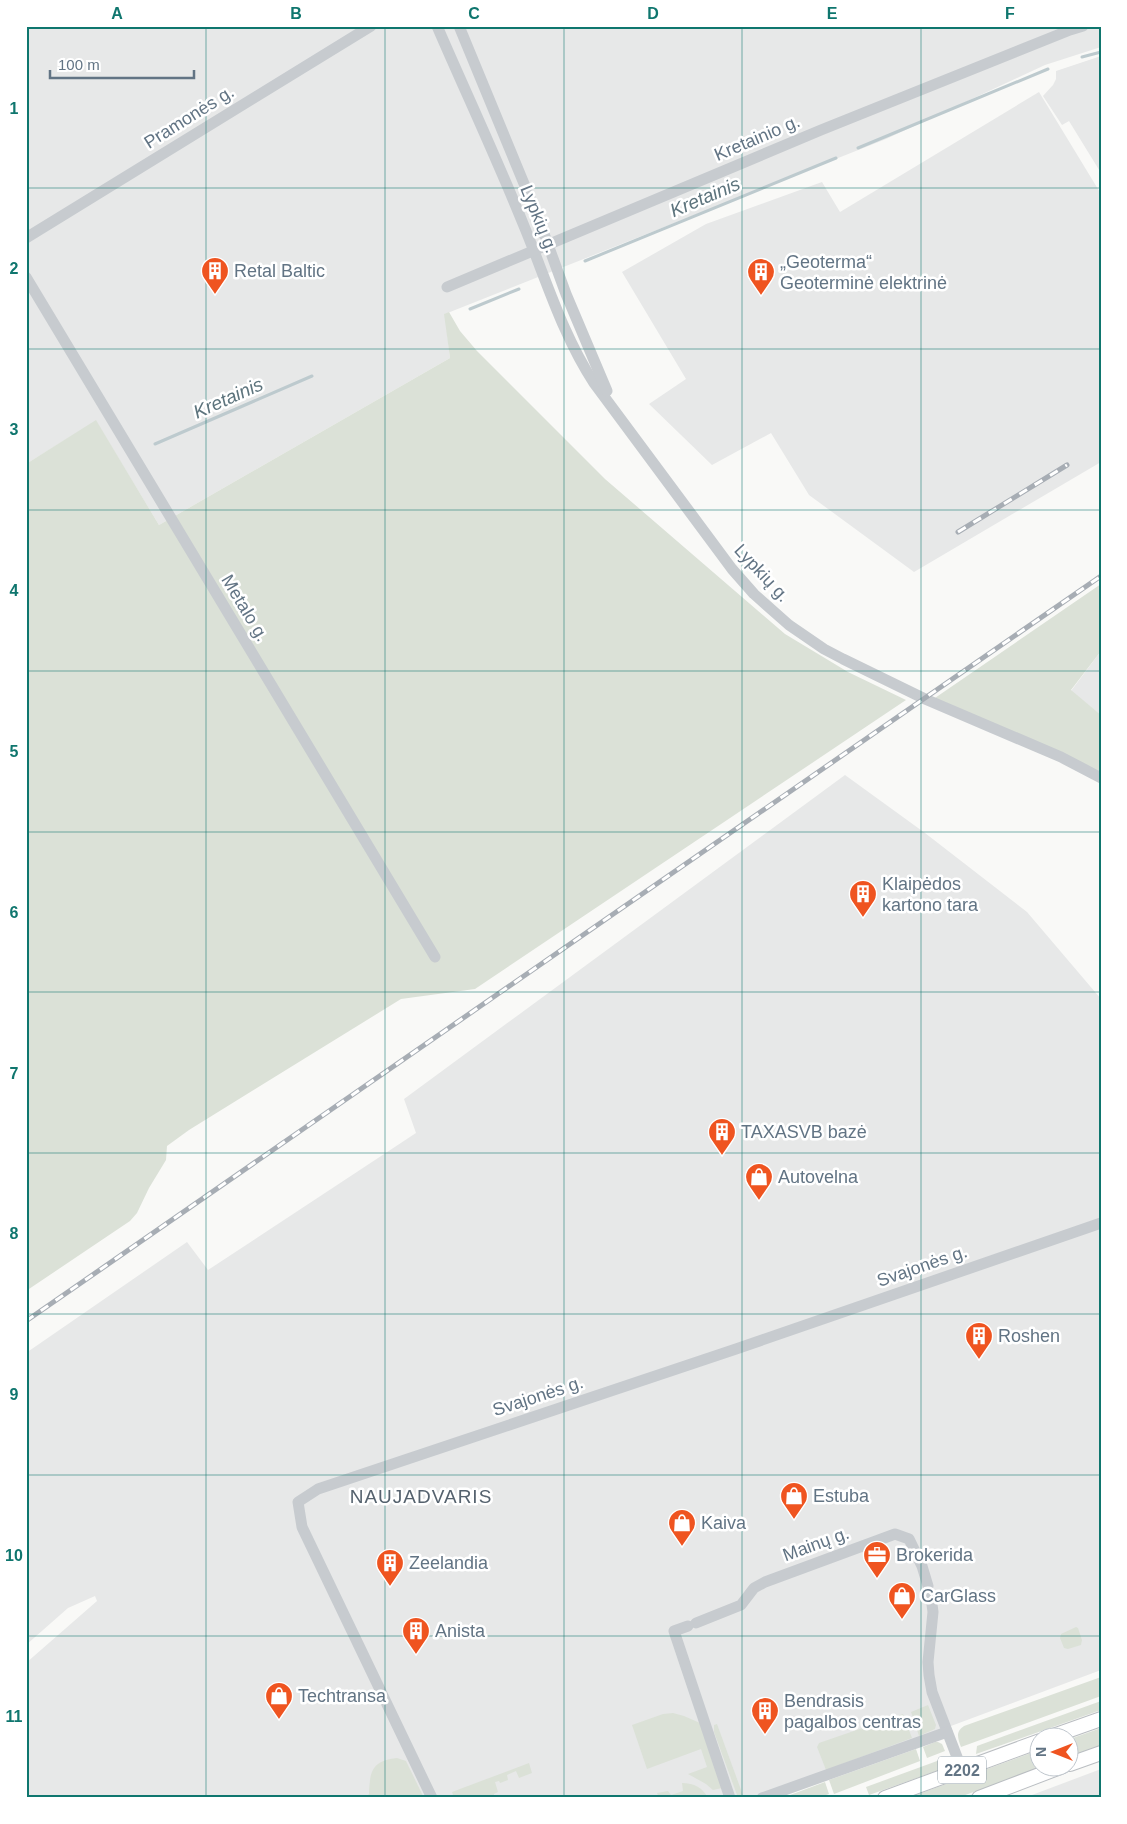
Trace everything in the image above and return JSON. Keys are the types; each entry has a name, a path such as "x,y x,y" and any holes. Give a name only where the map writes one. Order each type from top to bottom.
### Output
{"main road":[{"path":"1080,1726 1101,1719"},
{"name":"2202","path":"885,1798 1030,1745"},
{"path":"1080,1760 1101,1753"},
{"name":"2202","path":"979,1798 1037,1776"}],"street":[{"name":"Pramonės g.","path":"26,238 371,26"},
{"name":"Lypkių g.","path":"437,26 576,353 594,383 719,554 742,582 766,606 789,625 824,649 925,699 1045,750 1101,778"},
{"name":"Lypkių g.","path":"459,26 548,244 600,379 620,417"},
{"name":"Kretainio g.","path":"448,287 821,130 1083,26"},
{"name":"Metalo g.","path":"26,277 435,957"},
{"name":"Svajonės g.","path":"432,1798 302,1526 298,1502 318,1489 736,1349 1101,1223"},
{"name":"Mainų g.","path":"730,1798 674,1631 741,1605 754,1588 764,1582 895,1534 909,1539 922,1566 933,1612 928,1675 932,1692 962,1770"},
{"path":"762,1798 947,1732"}],"shaded area":[{"path":"26,26 1101,26 1101,47 1045,65 886,139 445,314 450,358 159,525 96,421 26,464"},
{"path":"1101,56 1101,173 1069,121 1062,125 1043,96 1053,85 1056,79 1056,71"},
{"path":"1039,92 1101,194 1101,462 914,572 809,495 771,433 712,465 649,404 686,379 622,272 706,224 822,182 840,212"},
{"path":"449,312 460,331 477,351 605,479 785,634 848,672 906,700 475,989 401,999 189,1130 167,1146 166,1160 137,1213 130,1221 26,1291 26,464 96,420 159,525 450,358 444,314"},
{"path":"1101,584 1101,651 1071,690 1101,715 1101,773 932,700"},
{"path":"1101,651 1101,715 1071,691"},
{"path":"845,775 925,833 1027,912 1101,999 1101,1670 758,1798 26,1798 26,1663 97,1601 95,1596 68,1608 26,1645 26,1353 187,1242 208,1270 416,1133 404,1099"},
{"path":"1076,1627 1082,1640 1081,1645 1068,1649 1064,1648 1060,1638 1061,1634"},
{"path":"1101,1677 1101,1696 961,1747 958,1733 964,1726"},
{"path":"1101,1701 1101,1710 1056,1726 1032,1726"},
{"path":"928,1705 936,1725 935,1729 919,1736 911,1712"},
{"path":"673,1713 700,1723 722,1788 713,1790 688,1774 707,1767 701,1749 647,1769 632,1725 663,1714"},
{"path":"903,1714 912,1738 826,1770 817,1747 819,1743"},
{"path":"717,1724 744,1798 739,1798 737,1795 714,1732 714,1725"},
{"path":"1030,1727 1030,1735 976,1754 977,1746"},
{"path":"1101,1728 1101,1746 1080,1753 1080,1735"},
{"path":"935,1742 942,1744 945,1751 927,1758 923,1747"},
{"path":"916,1749 920,1761 834,1794 829,1780"},
{"path":"1030,1753 1030,1772 957,1798 908,1798"},
{"path":"948,1757 949,1762 942,1769 869,1795 866,1787"},
{"path":"397,1758 406,1761 424,1798 365,1798 369,1794 371,1774 377,1765"},
{"path":"529,1763 532,1773 519,1778 516,1771 507,1775 508,1780 500,1783 499,1781 495,1782 498,1792 494,1794 494,1797 454,1798 452,1792"},
{"path":"1101,1769 1101,1798 1024,1798"},
{"path":"825,1782 829,1794 818,1798 782,1798"},
{"path":"682,1783 698,1787 704,1791 708,1798 659,1798 657,1793 668,1791 671,1795 683,1791"}],"waterway":[{"name":"Kretainis","path":"1082,57 1101,52"},
{"name":"Kretainis","path":"858,148 1048,69"},
{"name":"Kretainis","path":"585,261 836,158"},
{"name":"Kretainis","path":"470,309 519,289"},
{"name":"Kretainis","path":"155,444 312,376"}],"railway":[{"path":"958,532 1067,465"},
{"path":"26,1321 1101,576"}],"place":[{"name":"Retal Baltic","path":"215,295"},
{"name":"„Geoterma“ Geoterminė elektrinė","path":"761,296"},
{"name":"Klaipėdos kartono tara","path":"863,918"},
{"name":"TAXASVB bazė","path":"722,1156"},
{"name":"Autovelna","path":"759,1201"},
{"name":"Roshen","path":"979,1360"},
{"name":"Estuba","path":"794,1520"},
{"name":"Kaiva","path":"682,1547"},
{"name":"Brokerida","path":"877,1579"},
{"name":"Zeelandia","path":"390,1587"},
{"name":"CarGlass","path":"902,1620"},
{"name":"Anista","path":"416,1655"},
{"name":"Techtransa","path":"279,1720"},
{"name":"Bendrasis pagalbos centras","path":"765,1735"}],"district":[{"name":"NAUJADVARIS","path":"421,1496"}]}
